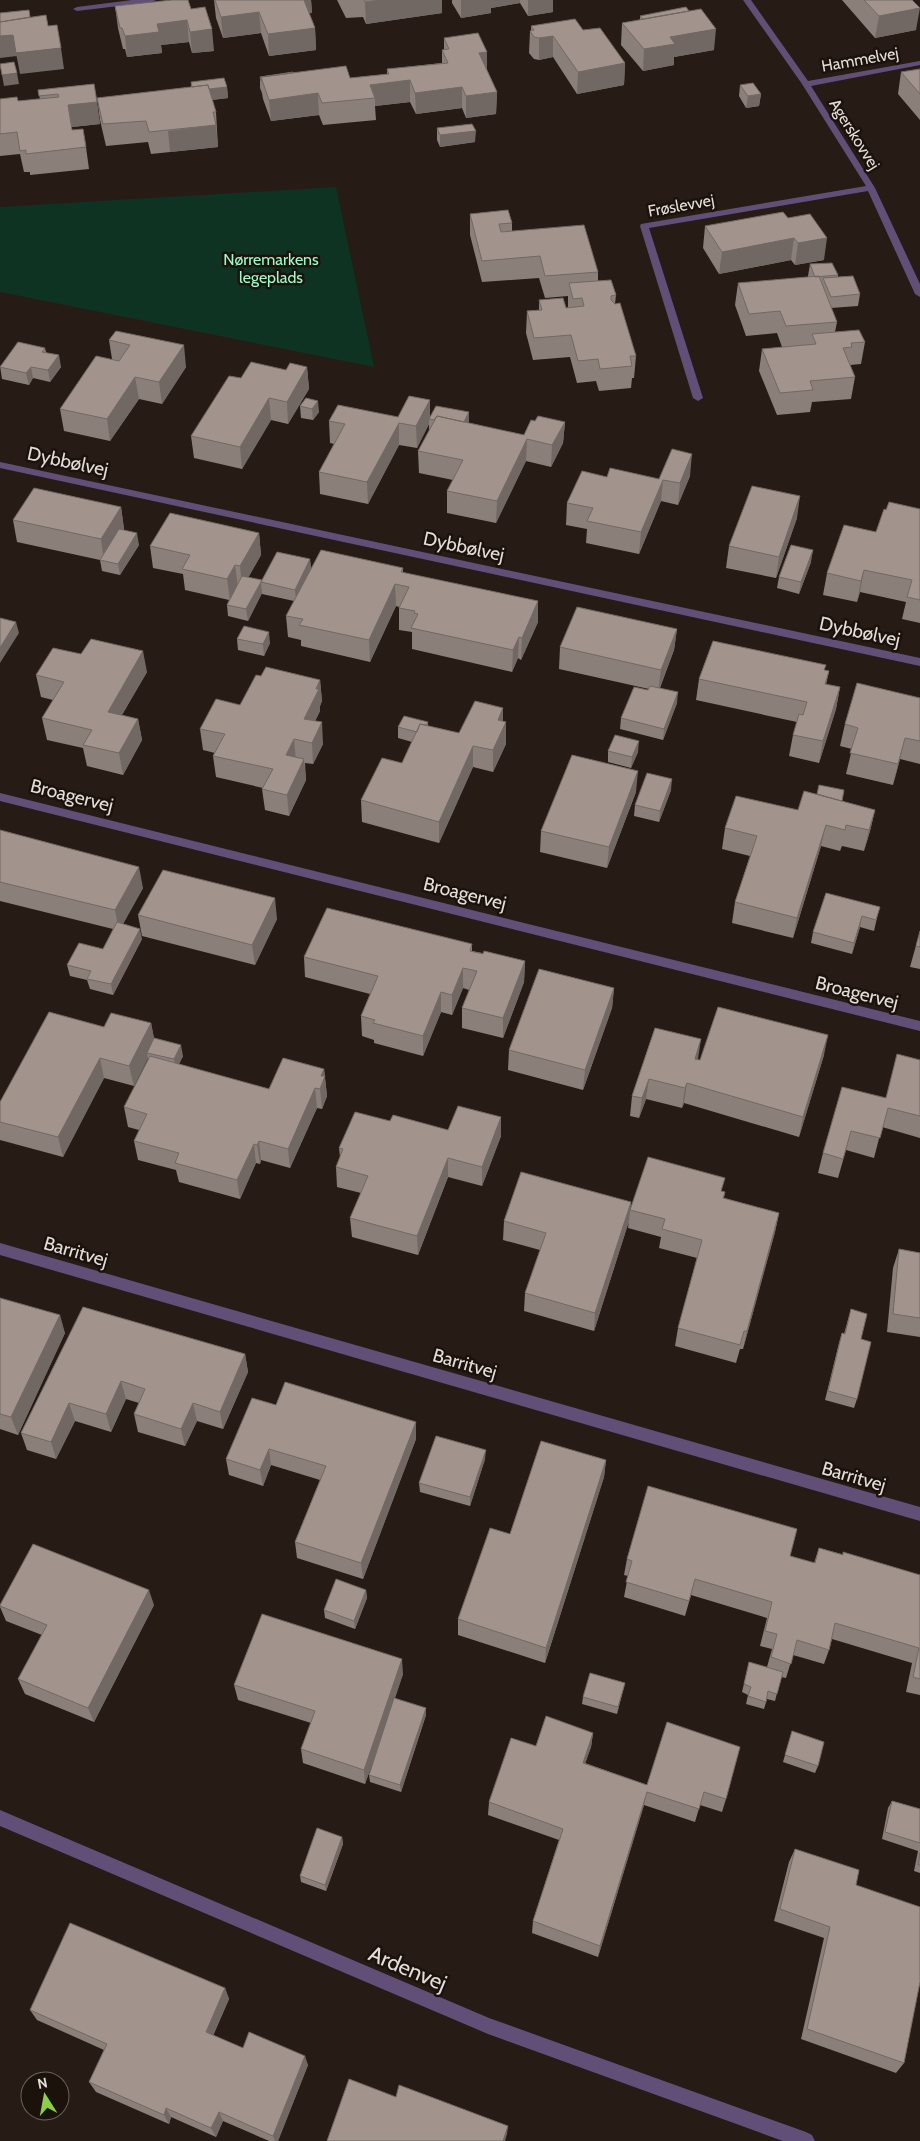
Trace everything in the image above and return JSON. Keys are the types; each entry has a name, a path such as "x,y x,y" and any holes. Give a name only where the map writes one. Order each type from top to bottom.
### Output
{"street":[{"path":"77,9 152,0"},
{"name":"Agerskovvej","path":"747,0 806,84 871,188 919,291"},
{"name":"Hammelvej","path":"806,84 920,63"},
{"name":"Frøslevvej","path":"698,398 644,226 871,188"},
{"name":"Dybbølvej","path":"0,465 920,662"},
{"name":"Broagervej","path":"0,797 920,1026"},
{"name":"Barritvej","path":"0,1249 920,1514"},
{"name":"Ardenvej","path":"0,1818 488,2026 806,2141"}],"green space":[{"name":"Nørremarkens legeplads","path":"336,187 374,367 0,292 0,207"}],"building":[{"path":"188,0 191,9 205,7 212,29 190,32 187,20 157,24 159,32 125,36 122,28 120,28 115,6"},
{"path":"215,0 304,0 315,28 268,34 259,12 221,17"},
{"path":"364,0 381,0 365,2"},
{"path":"864,0 912,0 920,8 879,16"},
{"path":"686,7 689,11 643,19 640,16"},
{"path":"701,9 716,29 670,37 675,44 644,49 622,23"},
{"path":"29,10 30,17 0,22 0,13"},
{"path":"46,15 48,26 57,25 61,48 16,53 13,35 0,36 0,22"},
{"path":"575,19 583,30 600,28 625,63 578,72 553,36 534,37 530,31 534,30 531,26"},
{"path":"478,33 487,52 479,53 497,92 466,96 462,87 415,93 410,80 370,85 375,98 322,103 318,93 269,100 261,77 346,66 350,78 389,74 387,69 448,63 442,50 449,49 444,38"},
{"path":"14,62 17,73 2,75 0,64"},
{"path":"920,69 920,94 901,72"},
{"path":"293,72 261,77 261,81 260,77"},
{"path":"224,78 227,87 209,89 208,85 192,87 191,82"},
{"path":"753,83 761,94 748,96 740,85"},
{"path":"94,84 97,102 68,105 72,130 83,129 86,147 26,154 26,150 20,151 17,132 0,134 0,99 17,97 18,101 59,97 58,94 39,96 38,90"},
{"path":"208,85 216,112 213,112 216,125 149,132 146,121 103,124 97,98"},
{"path":"472,124 476,131 440,135 437,128"},
{"path":"508,210 512,223 499,224 501,232 584,225 598,272 545,276 540,256 482,261 470,214"},
{"path":"783,212 788,218 810,214 827,238 798,243 794,238 722,252 705,226"},
{"path":"832,263 838,275 815,277 810,264"},
{"path":"819,276 837,322 786,326 780,311 749,314 738,283"},
{"path":"853,276 860,294 831,297 823,278"},
{"path":"611,280 616,295 611,296 611,300 615,304 620,303 636,356 630,356 632,366 600,369 598,359 578,361 571,335 534,338 527,311 542,310 539,300 563,298 566,308 584,306 582,298 573,299 569,283"},
{"path":"859,330 865,342 851,343 852,347 843,348 855,377 810,381 813,390 780,393 762,349 816,344 812,334"},
{"path":"116,331 184,345 159,382 135,377 107,419 60,409 96,356 119,361 130,345 109,340"},
{"path":"18,342 45,348 42,352 59,355 48,370 31,367 26,373 0,367"},
{"path":"251,362 286,370 290,363 307,367 287,402 269,398 240,447 191,436 229,376 241,378"},
{"path":"409,396 430,400 416,426 399,423 367,482 319,472 345,424 329,421 338,405 398,417"},
{"path":"306,398 318,401 312,409 300,406"},
{"path":"436,406 469,412 464,422 437,416 434,420 429,419"},
{"path":"437,416 524,435 531,420 535,421 538,416 565,422 552,445 527,439 497,501 447,491 463,460 418,451"},
{"path":"672,449 692,454 680,483 663,480 641,532 587,521 593,508 567,503 582,471 607,477 610,468 659,479"},
{"path":"752,486 800,496 779,557 729,546"},
{"path":"34,488 121,507 101,539 13,520"},
{"path":"889,502 920,509 920,600 907,597 912,580 864,570 861,581 827,573 844,525 876,532 884,509 886,510"},
{"path":"170,513 259,533 240,566 235,565 227,579 182,569 190,555 150,546"},
{"path":"119,529 137,533 118,564 100,560"},
{"path":"791,545 813,550 801,582 779,577"},
{"path":"321,550 403,568 401,572 538,601 522,638 519,637 513,650 411,628 418,614 414,613 415,611 399,608 409,587 395,584 369,640 299,625 303,619 286,616"},
{"path":"277,552 310,559 295,590 261,582"},
{"path":"242,576 262,580 246,609 227,605"},
{"path":"577,607 677,629 661,670 560,647"},
{"path":"0,618 16,622 0,648"},
{"path":"244,626 269,632 263,644 237,639"},
{"path":"91,639 143,651 108,712 138,719 119,753 83,745 92,730 42,718 64,682 36,675 53,648 81,654"},
{"path":"713,641 826,665 824,670 829,671 825,684 840,687 823,741 793,735 799,714 803,715 807,702 699,679"},
{"path":"266,667 320,680 316,689 319,689 304,719 322,722 312,743 294,739 286,755 304,759 287,795 262,789 273,769 213,756 225,734 200,729 216,699 240,705 256,675 261,676"},
{"path":"857,683 920,698 920,741 905,738 898,764 850,753 858,728 845,724"},
{"path":"650,686 678,692 664,729 621,718 634,687 648,690"},
{"path":"475,701 503,708 498,720 506,722 493,750 473,746 439,822 361,800 382,758 402,763 420,724 459,733"},
{"path":"404,716 428,722 426,725 420,724 417,732 398,727"},
{"path":"615,735 639,741 632,757 608,751"},
{"path":"572,755 638,771 609,847 541,831"},
{"path":"647,773 672,779 660,811 635,805"},
{"path":"819,785 844,790 842,801 817,794"},
{"path":"804,791 875,810 869,830 846,825 845,830 826,825 797,918 735,902 757,836 725,828 736,796 798,810"},
{"path":"0,830 139,867 115,910 0,882"},
{"path":"163,870 275,898 252,945 138,915"},
{"path":"826,893 880,907 876,920 862,916 854,943 813,932"},
{"path":"327,908 472,944 470,951 483,954 484,951 525,961 503,1018 462,1008 477,971 463,968 452,995 441,992 423,1036 373,1023 375,1020 361,1016 378,976 304,957"},
{"path":"117,922 140,929 111,984 87,979 91,971 67,965 79,943 103,949"},
{"path":"920,931 920,947 916,946"},
{"path":"539,969 614,988 585,1070 509,1050"},
{"path":"718,1007 828,1035 803,1117 687,1083 685,1088 649,1079 642,1098 632,1096 655,1028 701,1039 695,1059 700,1060"},
{"path":"49,1012 104,1027 111,1013 151,1023 129,1066 100,1058 58,1137 0,1122 0,1102"},
{"path":"154,1038 181,1045 174,1059 147,1053"},
{"path":"897,1054 920,1060 920,1116 888,1108 880,1138 851,1131 843,1159 823,1153 842,1087 886,1098"},
{"path":"150,1056 269,1089 283,1058 324,1069 321,1076 325,1076 320,1089 315,1088 288,1149 259,1141 257,1145 254,1144 237,1180 175,1163 179,1153 134,1141 147,1114 124,1107"},
{"path":"458,1106 501,1117 482,1167 448,1158 417,1236 350,1218 368,1176 336,1167 343,1149 339,1148 355,1112 390,1121 393,1115 448,1130"},
{"path":"648,1157 725,1178 721,1191 725,1192 723,1198 779,1213 747,1331 744,1331 740,1345 678,1328 702,1240 662,1229 665,1219 630,1210"},
{"path":"521,1172 631,1202 595,1313 525,1293 546,1233 504,1221"},
{"path":"899,1249 920,1253 920,1318 893,1314"},
{"path":"0,1298 60,1315 11,1417 0,1414"},
{"path":"83,1307 245,1354 220,1412 193,1403 181,1429 134,1414 145,1389 121,1381 106,1414 69,1403 51,1442 21,1433"},
{"path":"851,1309 867,1314 861,1339 871,1342 857,1399 828,1391 842,1333 845,1334"},
{"path":"285,1382 416,1422 361,1563 295,1542 326,1466 269,1449 260,1470 226,1459 252,1398 276,1405"},
{"path":"436,1436 486,1450 470,1497 419,1483"},
{"path":"541,1441 606,1460 546,1648 458,1619 490,1528 510,1534"},
{"path":"648,1486 797,1529 790,1556 815,1563 819,1548 843,1555 843,1552 920,1575 920,1679 913,1677 919,1648 835,1623 829,1650 797,1640 791,1664 771,1657 777,1634 765,1631 772,1602 695,1579 689,1601 626,1582 632,1561 627,1559"},
{"path":"33,1544 149,1590 88,1708 18,1679 47,1625 0,1605"},
{"path":"336,1579 366,1590 354,1621 324,1610"},
{"path":"262,1614 402,1659 364,1770 301,1749 315,1711 234,1685"},
{"path":"749,1662 783,1672 777,1694 768,1691 766,1702 748,1696 751,1687 744,1684"},
{"path":"590,1673 625,1683 618,1707 583,1697"},
{"path":"394,1698 426,1708 400,1785 369,1775"},
{"path":"546,1716 593,1733 583,1763 647,1785 667,1722 740,1747 726,1799 704,1792 699,1809 647,1792 600,1946 533,1921 563,1829 489,1802 511,1738 536,1746"},
{"path":"792,1731 824,1742 818,1766 785,1755"},
{"path":"892,1801 920,1809 920,1843 885,1832"},
{"path":"317,1828 342,1837 325,1885 300,1876"},
{"path":"795,1849 859,1870 856,1885 920,1907 920,1982 904,2063 807,2029 830,1927 780,1909"},
{"path":"70,1923 225,1988 206,2032 243,2048 249,2032 305,2056 273,2136 219,2112 211,2128 166,2108 164,2115 89,2082 107,2044 30,2010"},
{"path":"349,2079 396,2097 399,2085 508,2126 503,2141 327,2141"}]}
